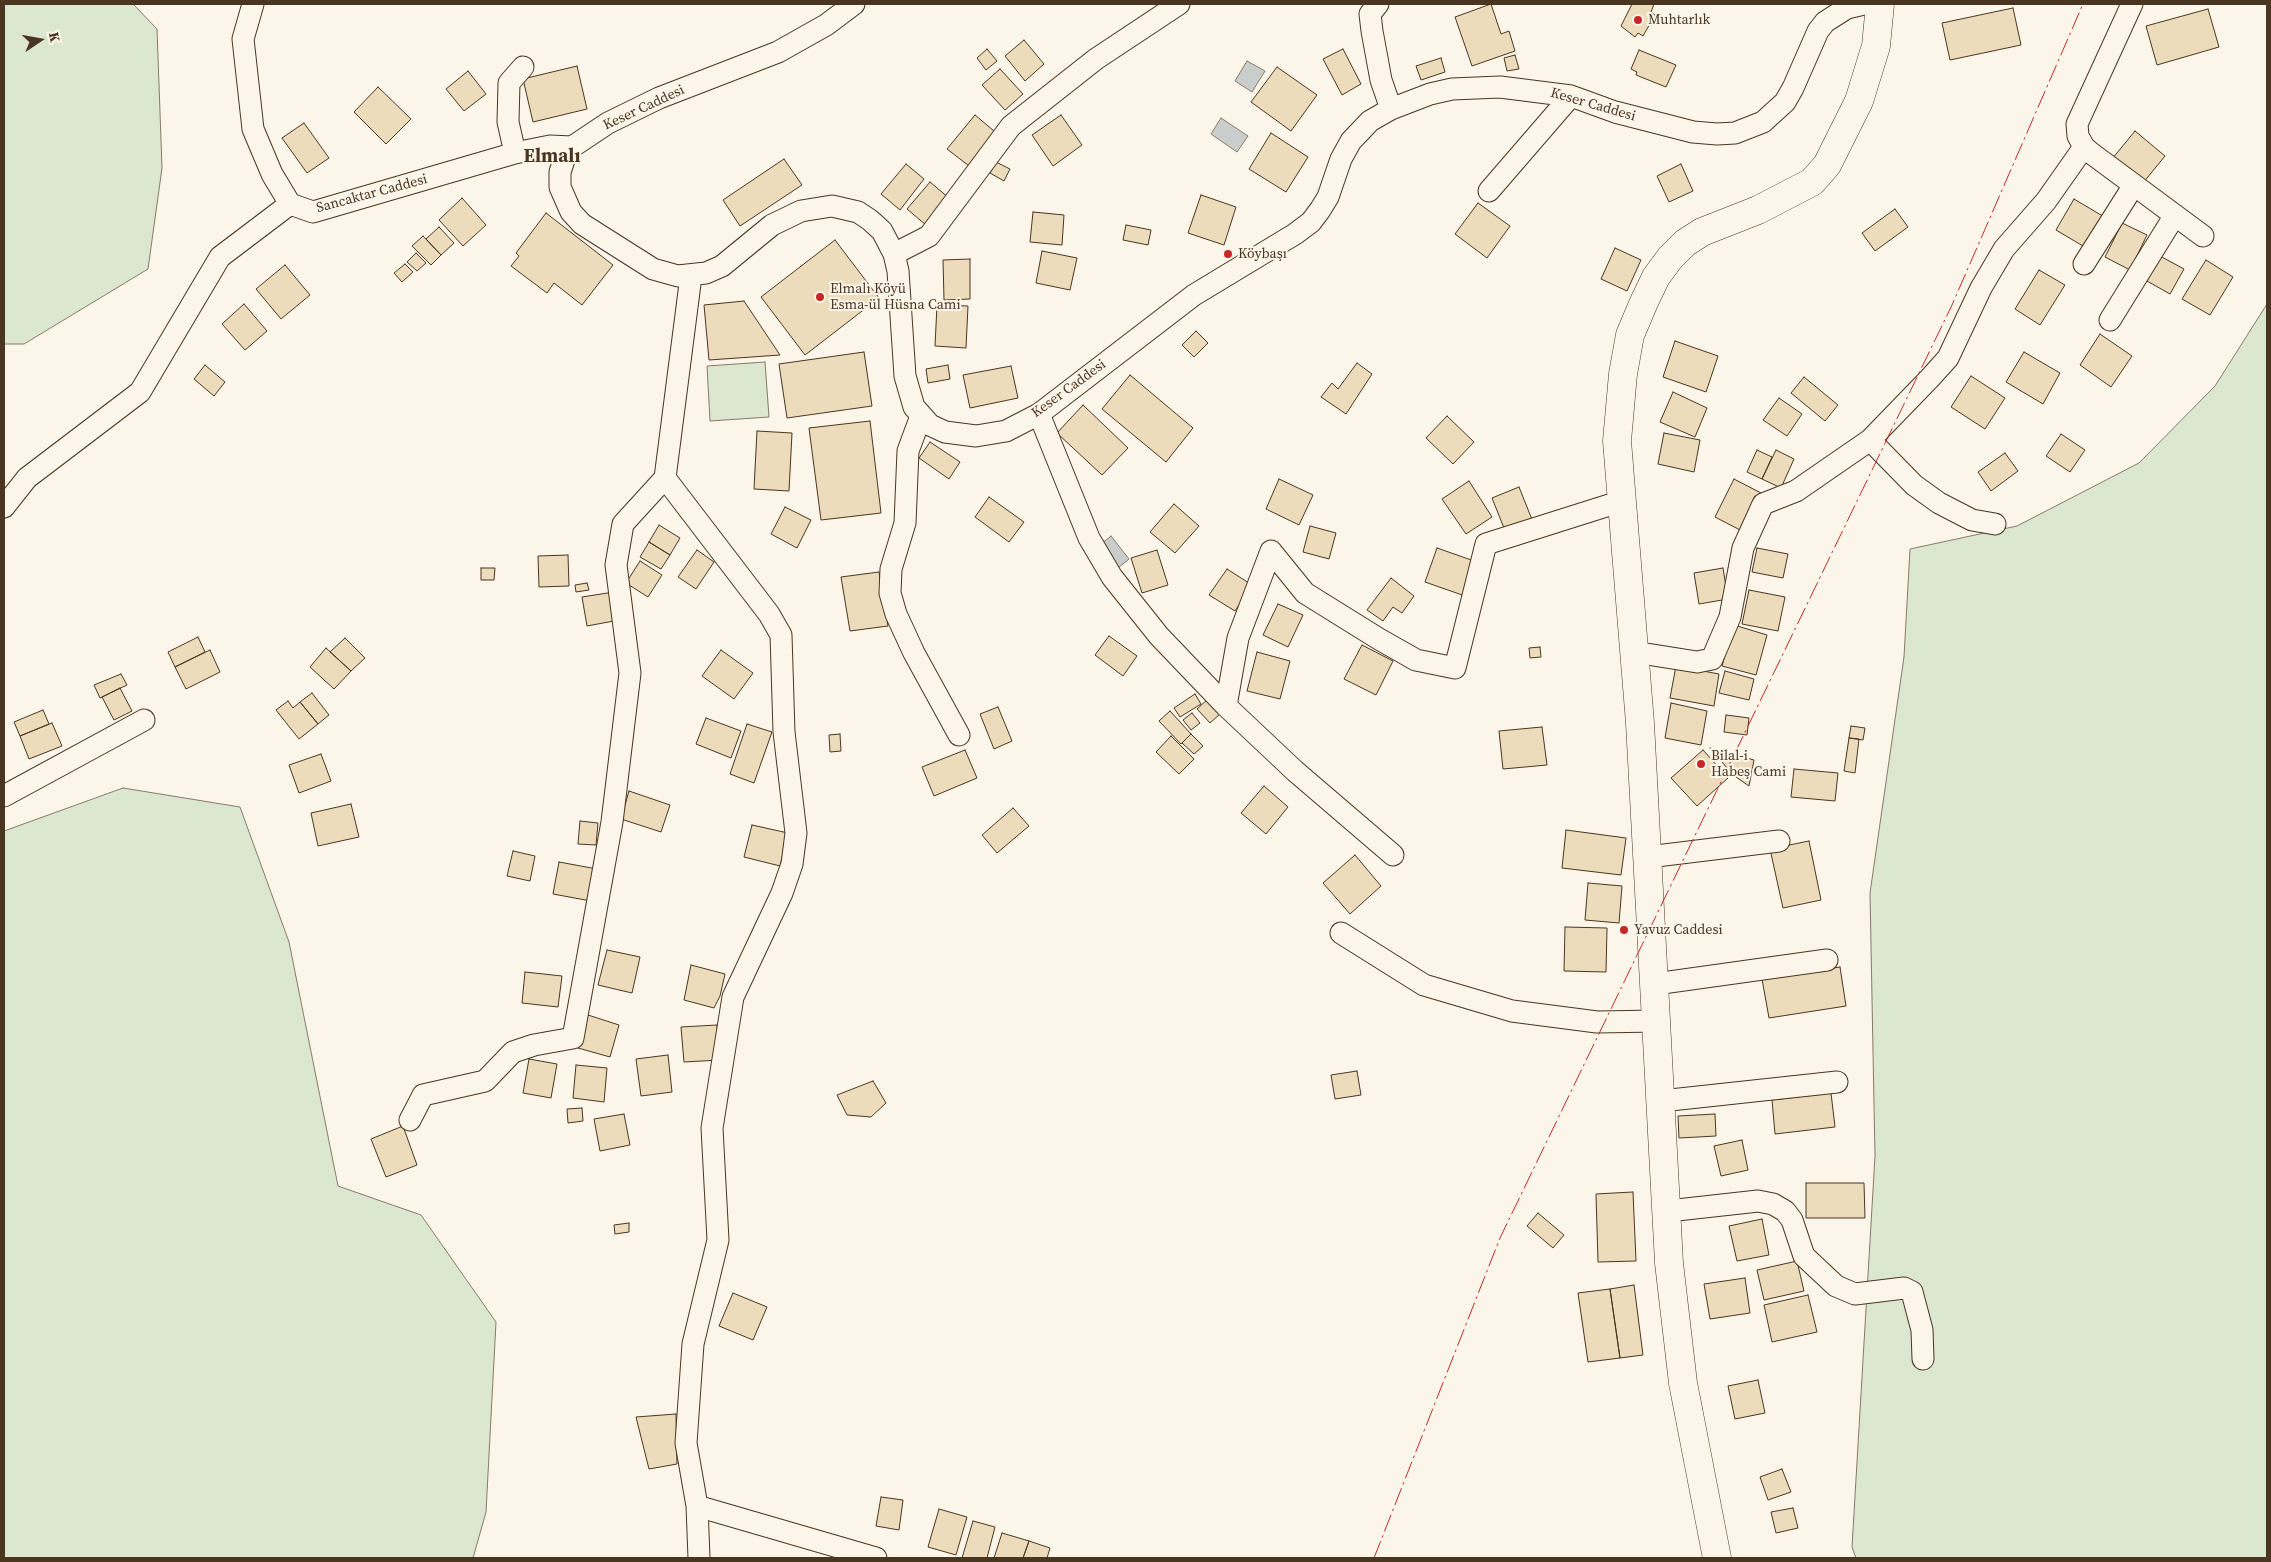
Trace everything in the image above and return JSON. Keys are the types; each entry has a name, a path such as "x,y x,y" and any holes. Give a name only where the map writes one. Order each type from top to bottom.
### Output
{"main road":[{"path":"1717,1558 1683,1383 1672,1300 1648,858 1617,441 1623,374 1630,335 1656,277 1670,258 1685,243 1702,232 1758,210 1812,182 1827,165 1859,101 1876,46 1880,4"}],"street":[{"path":"4,508 27,478 140,392 220,257 290,204 272,174 254,130 243,39 253,4"},
{"name":"Keser Caddesi","path":"854,4 833,20 778,52 628,112 572,148 562,166 560,187 571,212 582,224 653,269 678,276 706,273 722,266 772,225 786,217 816,207 832,206 858,212 882,231 894,254 898,271 905,376 914,407 930,425 945,432 976,436 1006,431 1039,414 1194,296 1295,234 1311,222 1328,197 1341,158 1351,141 1370,121 1391,109 1430,94 1477,87 1500,87 1571,96 1615,112 1693,132 1734,133 1749,129 1763,122 1785,102 1818,30 1825,22 1846,8 1864,4"},
{"path":"894,254 929,236 1011,126 1096,59 1179,4"},
{"path":"1378,4 1370,14 1372,31 1381,80 1391,109"},
{"path":"2132,4 2077,124 2078,136 2084,147 2203,236"},
{"path":"515,153 508,122 509,83 523,67"},
{"path":"1488,190 1571,96"},
{"name":"Sancaktar Caddesi","path":"290,204 313,212 515,153 550,146 572,148"},
{"path":"1634,652 1697,662 1712,659 1730,617 1743,548 1762,504 1796,491 1870,440 1948,358 1981,288 2004,249 2046,201 2084,147"},
{"path":"2084,264 2134,184"},
{"path":"2110,320 2175,215"},
{"path":"410,1120 423,1096 485,1081 513,1052 534,1045 573,1038 612,822 630,673 616,565 623,524 665,478 691,276"},
{"path":"1039,414 1089,538 1112,577 1159,636 1226,706 1295,771 1392,855"},
{"path":"921,416 908,451 905,522 891,569 890,593 896,614 914,653 959,734"},
{"path":"1870,440 1914,485 1939,503 1972,520 1995,524"},
{"path":"665,478 768,614 781,635 784,732 796,833 792,864 782,893 733,997 712,1128 718,1240 693,1344 686,1443 696,1506 699,1558"},
{"path":"1226,706 1238,638 1270,551 1305,593 1379,640 1416,660 1455,668 1486,544 1622,501"},
{"path":"4,796 144,720"},
{"path":"1648,858 1779,841"},
{"path":"1341,933 1424,985 1512,1011 1597,1022 1657,1021"},
{"path":"1655,984 1827,960"},
{"path":"1661,1101 1837,1082"},
{"path":"1668,1211 1758,1201 1773,1204 1785,1211 1792,1220 1804,1256 1836,1286 1855,1294 1904,1288 1912,1292 1922,1330 1923,1358"},
{"path":"696,1506 876,1558"}],"green space":[{"path":"4,4 133,4 157,29 162,168 148,269 24,344 4,344"},
{"path":"2267,304 2267,1558 1856,1558 1852,1547 1875,1156 1870,893 1904,657 1910,549 2017,526 2139,463 2215,386"},
{"path":"765,362 769,417 710,421 707,366"},
{"path":"123,788 240,807 289,942 338,1186 421,1215 496,1322 486,1512 473,1558 4,1558 4,831"}],"shaded area":[{"path":"1247,61 1265,71 1252,92 1235,81"},
{"path":"1221,118 1248,136 1237,152 1211,134"},
{"path":"1111,536 1129,559 1118,568 1100,545"}],"building":[{"path":"1491,4 1501,34 1509,31 1515,51 1472,66 1455,17"},
{"name":"Muhtarlık","path":"1632,4 1654,4 1651,12 1655,15 1643,36 1638,33 1635,37 1621,26"},
{"path":"2013,8 2021,45 1950,60 1942,23"},
{"path":"2208,9 2219,47 2157,65 2146,26"},
{"path":"1024,40 1044,64 1025,81 1005,56"},
{"path":"987,49 997,61 986,70 977,58"},
{"path":"1343,49 1361,84 1342,95 1323,59"},
{"path":"1639,50 1676,65 1666,87 1636,75 1637,72 1631,69"},
{"path":"1515,55 1519,69 1507,71 1504,58"},
{"path":"1441,58 1445,72 1421,80 1416,66"},
{"path":"577,66 587,109 533,122 523,79"},
{"path":"1277,67 1317,95 1291,131 1251,102"},
{"path":"1000,69 1023,94 1005,110 982,85"},
{"path":"468,71 486,94 464,111 446,89"},
{"path":"378,87 411,119 386,144 354,112"},
{"path":"975,115 1000,136 973,169 947,149"},
{"path":"1061,115 1082,145 1053,166 1032,135"},
{"path":"304,123 329,158 307,173 282,138"},
{"path":"2135,131 2165,156 2143,183 2112,159"},
{"path":"1271,133 1308,157 1286,192 1249,169"},
{"path":"784,159 802,185 740,226 723,200"},
{"path":"996,162 1010,169 1004,181 990,173"},
{"path":"906,164 924,179 900,210 881,194"},
{"path":"1681,164 1693,191 1669,202 1657,176"},
{"path":"930,182 949,198 926,225 907,209"},
{"path":"1201,195 1236,207 1224,245 1188,233"},
{"path":"462,198 486,225 463,246 439,220"},
{"path":"2074,199 2106,218 2088,249 2056,230"},
{"path":"1478,203 1510,226 1487,258 1455,234"},
{"path":"1895,209 1908,227 1875,251 1862,233"},
{"path":"1033,212 1064,215 1062,245 1030,242"},
{"path":"546,213 613,265 582,305 554,283 547,293 511,266 519,256 516,253"},
{"path":"2122,223 2147,235 2130,270 2105,257"},
{"path":"1126,225 1151,230 1148,245 1123,240"},
{"path":"439,227 454,243 441,255 426,239"},
{"path":"423,236 441,255 431,265 412,246"},
{"name":"Elmalı Köyü Esma-ül Hüsna Cami","path":"835,240 879,298 805,355 761,297"},
{"path":"1615,248 1641,260 1627,291 1601,279"},
{"path":"1042,251 1077,258 1070,290 1036,283"},
{"path":"416,253 426,263 417,271 407,262"},
{"path":"2160,256 2184,269 2170,294 2147,281"},
{"path":"970,259 970,299 944,300 943,260"},
{"path":"2206,260 2233,277 2210,315 2182,299"},
{"path":"405,264 413,272 402,282 394,273"},
{"path":"285,265 310,295 281,319 256,289"},
{"path":"2039,270 2065,285 2040,325 2015,309"},
{"path":"744,301 780,355 709,360 704,305"},
{"path":"244,304 267,331 245,350 222,324"},
{"path":"937,305 968,306 966,348 935,346"},
{"path":"1196,331 1208,343 1194,357 1182,345"},
{"path":"2100,334 2132,356 2111,387 2080,365"},
{"path":"1675,341 1718,356 1706,392 1663,377"},
{"path":"864,352 872,406 787,418 779,364"},
{"path":"2024,352 2060,373 2043,404 2006,382"},
{"path":"1357,363 1372,374 1346,414 1321,397 1332,383 1338,389"},
{"path":"205,365 225,382 214,396 194,379"},
{"path":"948,365 950,379 928,383 926,369"},
{"path":"1011,366 1018,398 970,408 963,375"},
{"path":"1130,375 1193,428 1166,462 1102,409"},
{"path":"1971,376 2005,398 1985,429 1951,407"},
{"path":"1804,377 1838,405 1825,421 1791,393"},
{"path":"1673,392 1707,408 1695,437 1660,422"},
{"path":"1779,398 1802,414 1787,436 1763,420"},
{"path":"1083,405 1128,448 1102,475 1057,433"},
{"path":"1447,416 1474,442 1453,464 1426,438"},
{"path":"870,421 881,513 821,520 809,428"},
{"path":"757,431 792,433 789,491 754,489"},
{"path":"1664,433 1700,440 1694,472 1658,464"},
{"path":"2061,434 2085,450 2070,472 2046,456"},
{"path":"930,442 960,462 949,479 919,458"},
{"path":"1757,450 1772,457 1762,479 1747,472"},
{"path":"1776,450 1794,459 1781,488 1762,479"},
{"path":"2005,453 2018,471 1991,491 1978,472"},
{"path":"1279,479 1313,495 1299,525 1266,509"},
{"path":"1734,479 1761,493 1742,531 1715,517"},
{"path":"1469,481 1492,517 1466,534 1442,499"},
{"path":"1519,487 1533,522 1506,533 1492,498"},
{"path":"989,497 1024,522 1009,542 975,517"},
{"path":"1174,504 1199,526 1175,553 1150,532"},
{"path":"785,507 811,520 797,548 771,534"},
{"path":"659,525 680,538 670,555 649,542"},
{"path":"1310,526 1336,533 1329,559 1303,552"},
{"path":"649,542 670,555 661,569 640,557"},
{"path":"1437,548 1477,562 1465,596 1425,582"},
{"path":"1757,548 1788,554 1783,578 1752,572"},
{"path":"697,550 714,562 696,589 678,577"},
{"path":"1157,550 1168,585 1142,593 1131,558"},
{"path":"568,555 569,586 539,587 538,556"},
{"path":"640,561 662,575 648,597 626,583"},
{"path":"481,568 495,568 494,580 481,580"},
{"path":"1723,568 1728,599 1699,604 1694,573"},
{"path":"1227,569 1252,585 1235,611 1209,595"},
{"path":"879,572 888,626 850,631 841,577"},
{"path":"1391,578 1414,596 1402,613 1393,607 1383,621 1367,610"},
{"path":"587,583 589,590 576,592 575,585"},
{"path":"1749,590 1785,597 1778,631 1742,624"},
{"path":"614,592 619,620 587,626 582,597"},
{"path":"1278,604 1303,615 1288,647 1263,635"},
{"path":"1734,625 1767,635 1756,675 1722,666"},
{"path":"1109,636 1137,656 1123,676 1095,655"},
{"path":"198,637 205,652 175,667 168,652"},
{"path":"345,638 365,658 351,671 330,652"},
{"path":"1362,645 1393,661 1376,695 1344,679"},
{"path":"1540,647 1541,657 1530,658 1529,648"},
{"path":"326,648 351,671 334,689 310,667"},
{"path":"210,650 220,672 186,689 175,667"},
{"path":"721,650 753,673 734,699 702,676"},
{"path":"1257,652 1290,661 1280,699 1247,691"},
{"path":"1676,666 1719,674 1714,706 1670,698"},
{"path":"1725,671 1754,679 1749,700 1719,693"},
{"path":"121,674 127,685 100,698 94,685"},
{"path":"120,688 132,711 114,720 102,697"},
{"path":"312,693 329,715 318,724 300,702"},
{"path":"1195,694 1201,704 1180,717 1174,708"},
{"path":"1209,698 1221,713 1210,723 1197,709"},
{"path":"288,701 293,708 300,702 318,724 299,739 276,710"},
{"path":"1671,703 1707,711 1701,745 1665,738"},
{"path":"998,707 1012,741 994,749 980,714"},
{"path":"43,710 49,724 20,736 14,722"},
{"path":"1170,711 1191,734 1181,744 1159,721"},
{"path":"1192,713 1200,723 1191,730 1183,720"},
{"path":"1726,715 1749,718 1747,735 1724,732"},
{"path":"706,718 741,731 731,758 696,744"},
{"path":"52,723 62,746 29,759 20,736"},
{"path":"747,724 772,732 754,783 730,774"},
{"path":"1851,726 1865,728 1863,740 1849,738"},
{"path":"1542,727 1547,765 1503,769 1499,731"},
{"path":"840,734 841,751 830,752 829,735"},
{"path":"1191,734 1203,746 1194,754 1182,743"},
{"path":"1171,736 1194,759 1179,774 1156,752"},
{"path":"1849,738 1859,739 1855,773 1844,771"},
{"path":"1710,748 1754,760 1749,786 1733,775"},
{"path":"965,750 977,778 934,796 922,767"},
{"name":"Bilal-i Habeş Cami","path":"1703,750 1728,778 1697,806 1671,778"},
{"path":"321,754 331,781 299,793 289,765"},
{"path":"1794,769 1838,773 1835,801 1791,797"},
{"path":"1264,786 1288,807 1266,834 1241,813"},
{"path":"629,791 670,805 661,832 621,819"},
{"path":"351,804 359,837 318,846 311,813"},
{"path":"1013,808 1029,826 997,853 982,835"},
{"path":"580,821 598,823 596,845 578,844"},
{"path":"752,825 788,833 780,866 744,857"},
{"path":"1566,830 1626,838 1621,875 1562,868"},
{"path":"1809,841 1821,900 1783,908 1770,849"},
{"path":"513,851 535,856 530,881 507,876"},
{"path":"1355,855 1381,886 1350,914 1323,883"},
{"path":"559,862 597,869 591,901 553,894"},
{"path":"1588,883 1622,886 1619,923 1585,920"},
{"path":"1565,927 1607,928 1606,972 1564,971"},
{"path":"607,950 640,957 632,993 598,985"},
{"path":"691,965 725,974 720,996 714,1008 684,1000"},
{"path":"1840,967 1846,1006 1769,1018 1762,979"},
{"path":"525,972 562,976 558,1007 522,1003"},
{"path":"588,1015 619,1025 610,1057 578,1048"},
{"path":"717,1025 720,1060 684,1062 681,1027"},
{"path":"668,1055 672,1092 641,1096 636,1059"},
{"path":"529,1059 557,1064 551,1098 523,1093"},
{"path":"576,1065 607,1068 604,1102 573,1098"},
{"path":"1357,1071 1361,1095 1335,1099 1331,1075"},
{"path":"873,1081 886,1103 871,1117 847,1115 837,1095"},
{"path":"1831,1093 1835,1127 1775,1134 1772,1100"},
{"path":"582,1108 583,1121 568,1123 567,1109"},
{"path":"624,1114 630,1145 600,1151 594,1119"},
{"path":"1715,1114 1716,1136 1679,1138 1678,1116"},
{"path":"403,1126 417,1165 386,1177 371,1139"},
{"path":"1742,1140 1748,1170 1721,1176 1714,1146"},
{"path":"1806,1183 1864,1183 1865,1218 1806,1218"},
{"path":"1633,1192 1636,1261 1598,1262 1596,1194"},
{"path":"1538,1213 1564,1235 1553,1248 1527,1226"},
{"path":"1762,1219 1769,1255 1737,1261 1729,1226"},
{"path":"629,1223 629,1232 615,1234 614,1225"},
{"path":"1797,1261 1804,1291 1764,1300 1757,1270"},
{"path":"1745,1278 1750,1313 1710,1319 1704,1284"},
{"path":"1634,1285 1643,1355 1620,1358 1610,1289"},
{"path":"1610,1289 1620,1358 1588,1362 1578,1293"},
{"path":"733,1293 767,1307 753,1340 719,1326"},
{"path":"1808,1295 1817,1332 1772,1342 1764,1305"},
{"path":"1758,1380 1765,1413 1735,1419 1728,1386"},
{"path":"676,1414 677,1464 649,1469 636,1417"},
{"path":"1782,1469 1791,1492 1768,1500 1760,1477"},
{"path":"881,1497 903,1500 899,1530 876,1526"},
{"path":"1793,1508 1798,1528 1776,1533 1771,1512"},
{"path":"939,1509 967,1517 956,1555 928,1547"},
{"path":"973,1521 995,1527 987,1558 962,1558"},
{"path":"1002,1533 1029,1541 1023,1558 994,1558"},
{"path":"1029,1541 1050,1548 1047,1558 1023,1558"}],"power":[{"path":"1374,1558 1500,1238 1952,305 2083,4"}],"place":[{"name":"Muhtarlık","path":"1638,20"},
{"name":"Köybaşı","path":"1228,254"},
{"name":"Elmalı Köyü Esma-ül Hüsna Cami","path":"820,297"},
{"name":"Bilal-i Habeş Cami","path":"1701,764"},
{"name":"Yavuz Caddesi","path":"1624,930"}],"district":[{"name":"Elmalı","path":"552,157"}]}
